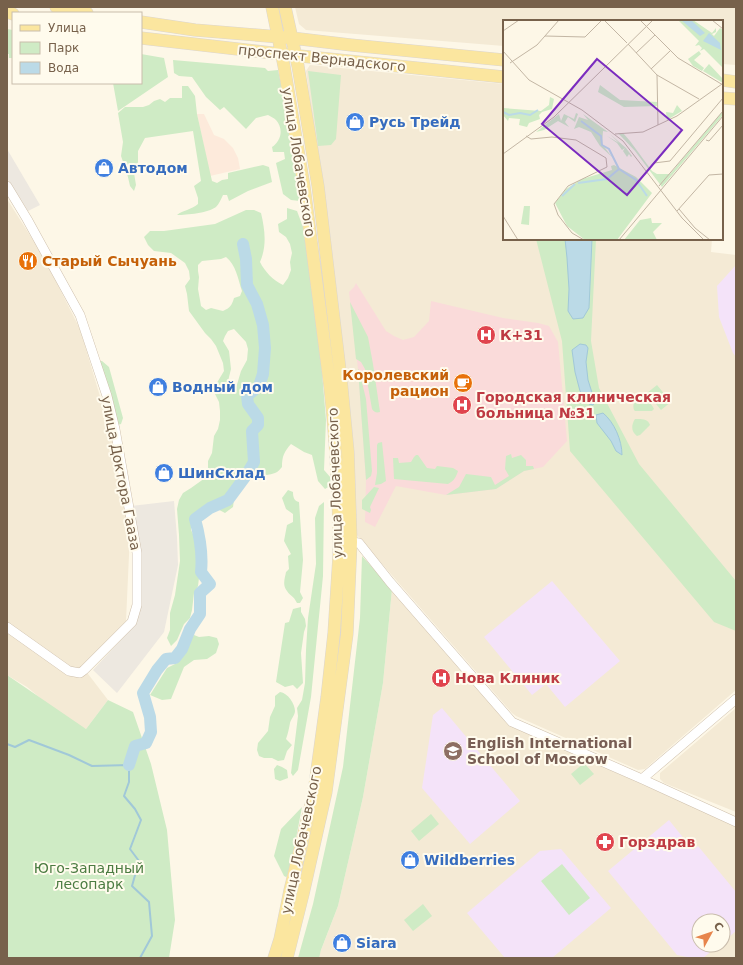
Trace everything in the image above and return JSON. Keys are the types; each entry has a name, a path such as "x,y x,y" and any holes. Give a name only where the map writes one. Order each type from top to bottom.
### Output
{"main road":[{"path":"56,7 81,12"},
{"name":"улица Лобачевского","path":"272,7 284,66 304,186 334,417 338,494 345,542 327,697 314,792 290,890 280,939 274,958"},
{"name":"улица Лобачевского","path":"285,7 296,55 316,172 341,379 348,452 345,542 346,634 326,792 288,958"},
{"name":"проспект Вернадского","path":"142,22 196,30 292,38 503,60"},
{"name":"проспект Вернадского","path":"142,38 503,77"},
{"path":"723,80 736,82"},
{"path":"723,98 736,100"}],"street":[{"name":"улица Доктора Гааза","path":"7,186 80,315 107,396 115,429 137,557 137,605 132,622 80,673 69,671 7,627"},
{"path":"345,542 359,543 390,582 512,722 736,822"},
{"path":"642,779 736,699"}],"shaded area":[{"path":"295,7 736,7 736,65 723,64 723,20 503,20 503,46 306,30 299,24"},
{"path":"310,65 503,84 503,240 712,240 711,252 736,255 736,690 645,769 638,770 512,713 356,534 354,455 322,185 306,71"},
{"path":"197,114 204,114 214,135 224,139 233,148 238,158 240,169 210,176"},
{"path":"7,149 40,205 28,211 7,178"},
{"path":"7,199 43,256 80,329 113,440 113,449 130,533 126,621 82,666 108,700 86,729 69,722 27,687 7,675"},
{"path":"736,265 736,357 719,317 717,286"},
{"name":"Городская клиническая больница №31","path":"356,283 386,331 403,340 414,337 429,321 431,301 503,318 549,326 558,342 567,441 543,467 524,471 496,489 446,495 396,486 375,527 365,522 366,480 358,369 349,292"},
{"path":"174,501 178,565 164,632 117,693 93,670 133,627 139,606 131,506"},
{"path":"552,581 620,661 565,707 546,684 532,695 484,637"},
{"path":"392,589 510,726 736,826 736,958 318,958 338,906 363,797 383,683"},
{"name":"English International School of Moscow","path":"442,708 520,801 470,844 422,788 433,715"},
{"path":"736,708 736,812 664,783 660,779 660,773"},
{"path":"669,820 693,850 698,846 736,892 736,931 731,935 731,913 691,913 691,953 709,953 703,958 692,958 677,955 608,871"},
{"path":"561,849 611,908 552,958 505,958 467,913 540,851"}],"green space":[{"path":"7,29 12,30 12,58 9,58 9,54 7,54"},
{"path":"142,54 164,58 168,77 118,111 113,84 142,84"},
{"path":"173,60 265,68 268,71 278,70 289,121 300,201 291,200 283,194 276,163 285,159 284,152 273,152 272,147 278,142 281,131 276,120 268,115 256,118 246,129 224,107 220,110 206,97 192,77 179,76 174,73"},
{"path":"308,71 341,75 336,139 331,145 318,146"},
{"path":"182,86 188,86 195,96 197,114 212,181 217,183 228,179 228,173 263,165 269,167 272,182 248,191 229,201 227,195 223,195 216,207 208,211 177,215 193,208 198,204 198,198 194,186 201,181 193,131 145,138 138,151 138,162 134,173 136,185 134,191 130,186 121,156 123,142 118,113 125,107 143,107 160,99 165,102 170,98 182,98"},
{"path":"287,208 297,211 303,227 317,322 322,372 326,420 324,470 331,478 330,486 325,489 318,481 312,455 291,444 284,454 282,467 277,472 267,475 242,476 231,490 234,499 233,507 225,513 208,504 191,522 191,530 195,538 199,570 198,586 194,593 190,618 184,624 177,640 171,646 167,638 170,630 170,613 175,595 180,561 177,509 179,500 183,493 205,478 208,470 208,461 212,453 214,436 218,429 220,420 219,402 215,394 215,386 224,371 223,363 216,346 189,311 185,286 190,279 189,271 185,263 171,253 154,251 148,245 144,237 150,231 164,231 215,224 246,210 254,210 261,213 264,226 264,250 260,262 264,269 276,281 283,285 291,270 290,262 292,253 290,244 286,237 279,232 278,224 287,219","holes":["226,257 234,268 242,291 240,296 234,298 230,306 225,310 223,311 211,308 206,310 201,306 198,289 198,265 202,261","234,329 246,342 248,349 247,360 241,371 236,388 230,386 228,381 231,369 229,351 223,341 228,331"]},
{"path":"536,240 596,240 591,341 599,388 639,464 736,581 736,631 714,622 570,451 562,341"},
{"path":"350,302 368,337 380,412 375,412 372,409 365,369 361,362 356,359"},
{"path":"100,361 109,367 123,418 121,424 118,425"},
{"path":"358,369 366,399 372,471 371,476 366,480"},
{"path":"657,385 671,402 661,410 647,393"},
{"path":"639,397 648,401 654,409 652,411 635,411 633,408 634,404"},
{"path":"635,419 646,420 650,425 637,436 632,428"},
{"path":"382,442 386,481 375,485 377,473 377,445 378,443"},
{"path":"511,454 512,458 521,455 526,460 526,466 533,466 534,469 524,471 496,489 446,495 459,487 466,474 491,477 495,485 509,476 505,469 506,456"},
{"path":"416,455 418,455 427,468 435,469 437,466 453,468 458,471 456,477 448,484 394,479 393,458 398,458 399,463 411,462"},
{"path":"374,487 379,488 370,507 370,513 362,509 362,500"},
{"path":"288,490 293,492 294,498 299,502 303,560 300,592 303,598 300,603 297,603 288,593 284,584 286,572 289,569 288,556 291,554 284,541 287,525 293,522 293,514 286,509 282,498"},
{"path":"324,502 323,576 311,697 298,770 293,776 291,773 298,716 297,708 302,700 305,683 308,618 316,564 315,518 319,506"},
{"path":"362,556 392,589 383,683 363,797 338,906 319,958 298,958 313,904 343,767 360,618"},
{"path":"301,607 301,612 305,619 306,626 301,653 303,683 297,689 293,685 285,687 276,682 285,623 289,622 293,609"},
{"path":"194,635 199,637 209,636 217,638 219,644 216,653 207,659 194,660 184,667 171,699 162,700 150,695 167,668 177,663"},
{"name":"Юго-Западный лесопарк","path":"7,675 86,729 108,700 133,712 151,764 167,830 175,920 169,958 7,958"},
{"path":"280,692 286,694 290,699 294,705 295,711 286,739 292,745 287,751 284,760 278,761 272,758 264,758 259,756 257,750 258,743 268,731 270,717 275,706 275,696"},
{"path":"584,763 594,774 580,785 571,774"},
{"path":"277,765 287,770 288,778 280,781 275,779 274,769"},
{"path":"302,807 289,875 286,877 284,876 274,856 281,829"},
{"path":"431,814 439,824 419,841 411,831"},
{"path":"562,864 590,898 569,915 541,881"},
{"path":"423,904 432,916 413,931 404,920"}],"water":[{"path":"565,240 592,240 589,308 583,318 573,319 568,311 569,289"},
{"path":"580,344 586,345 588,348 586,362 588,380 595,402 593,405 589,404 580,391 575,372 572,350"},
{"path":"603,413 611,421 617,432 621,443 622,455 616,451 611,441 597,423 596,415"}],"waterway":[{"path":"129,765 135,746 146,743 151,732 150,717 143,693 157,670 166,659 175,658 182,649 190,629 200,614 200,593 210,584 201,572 201,545 195,519 210,508 228,500 254,462 252,431 258,425 258,418 248,404 247,396 259,386 263,374 265,348 263,325 257,304 247,285 246,259 243,244"},
{"path":"7,744 15,747 29,740 69,755 92,766 129,765 129,782 124,796 135,809 141,820 130,849 139,861 132,886 149,902 152,936 140,958"}],"place":[{"name":"Русь Трейд","path":"355,122"},
{"name":"Автодом","path":"104,168"},
{"name":"Старый Сычуань","path":"28,261"},
{"name":"К+31","path":"486,335"},
{"name":"Королевский рацион","path":"463,383"},
{"name":"Водный дом","path":"158,387"},
{"name":"Городская клиническая больница №31","path":"462,405"},
{"name":"ШинСклад","path":"164,473"},
{"name":"Нова Клиник","path":"441,678"},
{"name":"English International School of Moscow","path":"453,751"},
{"name":"Горздрав","path":"605,842"},
{"name":"Wildberries","path":"410,860"},
{"name":"Siara","path":"342,943"}]}
